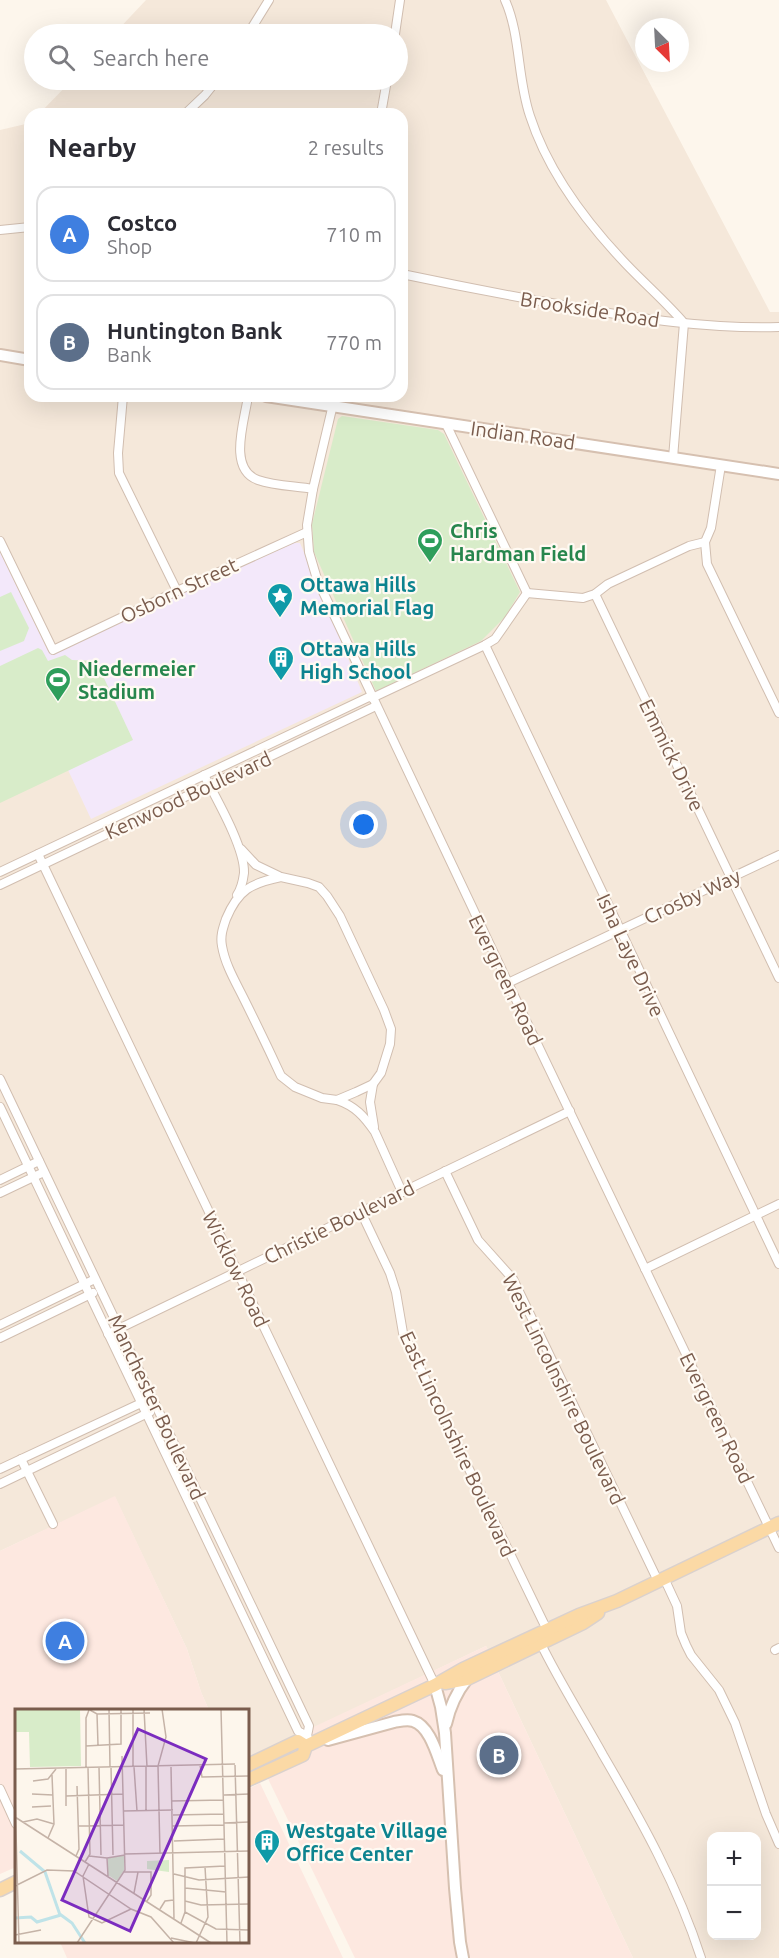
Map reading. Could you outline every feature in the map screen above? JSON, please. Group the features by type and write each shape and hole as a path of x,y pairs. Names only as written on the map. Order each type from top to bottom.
{"main road":[{"path":"249,1765 298,1741 308,1742 435,1685 463,1669 544,1636 583,1623 617,1600 774,1525"},
{"path":"435,1685 467,1678 544,1636"},
{"path":"249,1780 303,1755 308,1742"},
{"path":"0,1890 15,1882"}],"street":[{"path":"254,24 269,0"},
{"path":"396,24 400,0"},
{"path":"506,0 511,12 522,89 538,139 551,164 579,209 594,227 625,263 684,323 673,458"},
{"path":"191,108 209,90"},
{"path":"382,108 385,90"},
{"path":"0,230 24,228"},
{"name":"Brookside Road","path":"408,275 626,316 721,327 779,327"},
{"path":"0,355 24,359"},
{"path":"122,402 118,453 119,473 177,591"},
{"path":"248,402 239,454 246,473 259,480 313,489"},
{"name":"Evergreen Road","path":"334,402 313,489 307,532 309,552 317,579 645,1269 774,1525 779,1548"},
{"name":"Indian Road","path":"339,402 446,424 779,474"},
{"path":"446,424 527,593"},
{"path":"721,465 711,528 705,542 707,564 779,713"},
{"name":"Osborn Street","path":"0,541 53,651 307,532"},
{"path":"527,593 583,598 689,546 705,542"},
{"path":"373,700 495,639 527,593"},
{"name":"Emmick Drive","path":"595,594 779,978"},
{"name":"Isha Laye Drive","path":"485,645 779,1263"},
{"name":"Kenwood Boulevard","path":"0,872 204,775 373,700"},
{"name":"Kenwood Boulevard","path":"0,885 209,785 373,700"},
{"path":"204,775 243,861 242,883 221,936 229,967 281,1076 308,1094 349,1104 363,1115 375,1132 402,1192"},
{"path":"238,846 256,865 281,877 319,888 340,916 391,1029 390,1044 381,1073 373,1084 370,1102 375,1132"},
{"name":"Wicklow Road","path":"38,854 435,1685"},
{"name":"Crosby Way","path":"508,983 779,855"},
{"path":"236,899 244,890 281,877"},
{"name":"Manchester Boulevard","path":"0,1079 309,1726 308,1742"},
{"path":"337,1100 373,1084"},
{"name":"Manchester Boulevard","path":"0,1107 298,1731 308,1742"},
{"name":"Christie Boulevard","path":"108,1334 570,1111"},
{"path":"0,1180 39,1161"},
{"path":"0,1193 44,1172"},
{"name":"West Lincolnshire Boulevard","path":"446,1172 478,1240 513,1280 661,1579 677,1606 681,1633 691,1655 716,1685 735,1722 779,1845"},
{"path":"645,1269 779,1204"},
{"name":"East Lincolnshire Boulevard","path":"361,1212 390,1273 396,1292 403,1333 544,1636 556,1675 609,1764 666,1868 689,1922 701,1958"},
{"path":"0,1325 95,1279"},
{"path":"0,1338 100,1290"},
{"path":"0,1469 152,1398"},
{"path":"0,1484 157,1409"},
{"path":"21,1459 53,1524"},
{"path":"445,1733 448,1711 456,1693 467,1678"},
{"path":"435,1685 445,1733 463,1958"},
{"path":"308,1742 394,1722 413,1721 427,1733 447,1780"},
{"path":"0,1789 15,1822"}],"shaded area":[{"path":"146,0 606,0 635,55 635,72 644,72 770,312 779,312 779,1958 633,1958 486,1646 249,1759 249,1709 209,1709 187,1649 115,1497 0,1551 0,130 24,124 24,402 408,402 408,108 45,108 62,90 408,90 408,24 123,24"},
{"path":"294,543 300,543 362,692 91,819 68,770 0,801 0,552 48,651 53,651"},
{"path":"115,1496 187,1649 209,1709 15,1709 15,1867 0,1874 0,1551"},
{"path":"486,1646 633,1958 355,1958 256,1754"},
{"path":"260,1783 343,1958 67,1958 60,1943 249,1943 249,1788"}],"green space":[{"path":"342,416 438,430 444,434 520,592 505,617 481,641 376,691 314,552 312,524 338,419"},
{"path":"11,592 29,628 24,641 0,651 0,597"},
{"name":"Niedermeier Stadium","path":"38,648 42,650 48,661 65,655 72,660 96,661 133,740 0,803 0,666"}],"place":[{"name":"Chris Hardman Field","path":"430,564"},
{"name":"Ottawa Hills Memorial Flag","path":"280,619"},
{"name":"Ottawa Hills High School","path":"281,682"},
{"name":"Niedermeier Stadium","path":"58,703"},
{"name":"Costco","path":"65,1641"},
{"name":"Huntington Bank","path":"499,1755"},
{"name":"Westgate Village Office Center","path":"267,1865"}]}
